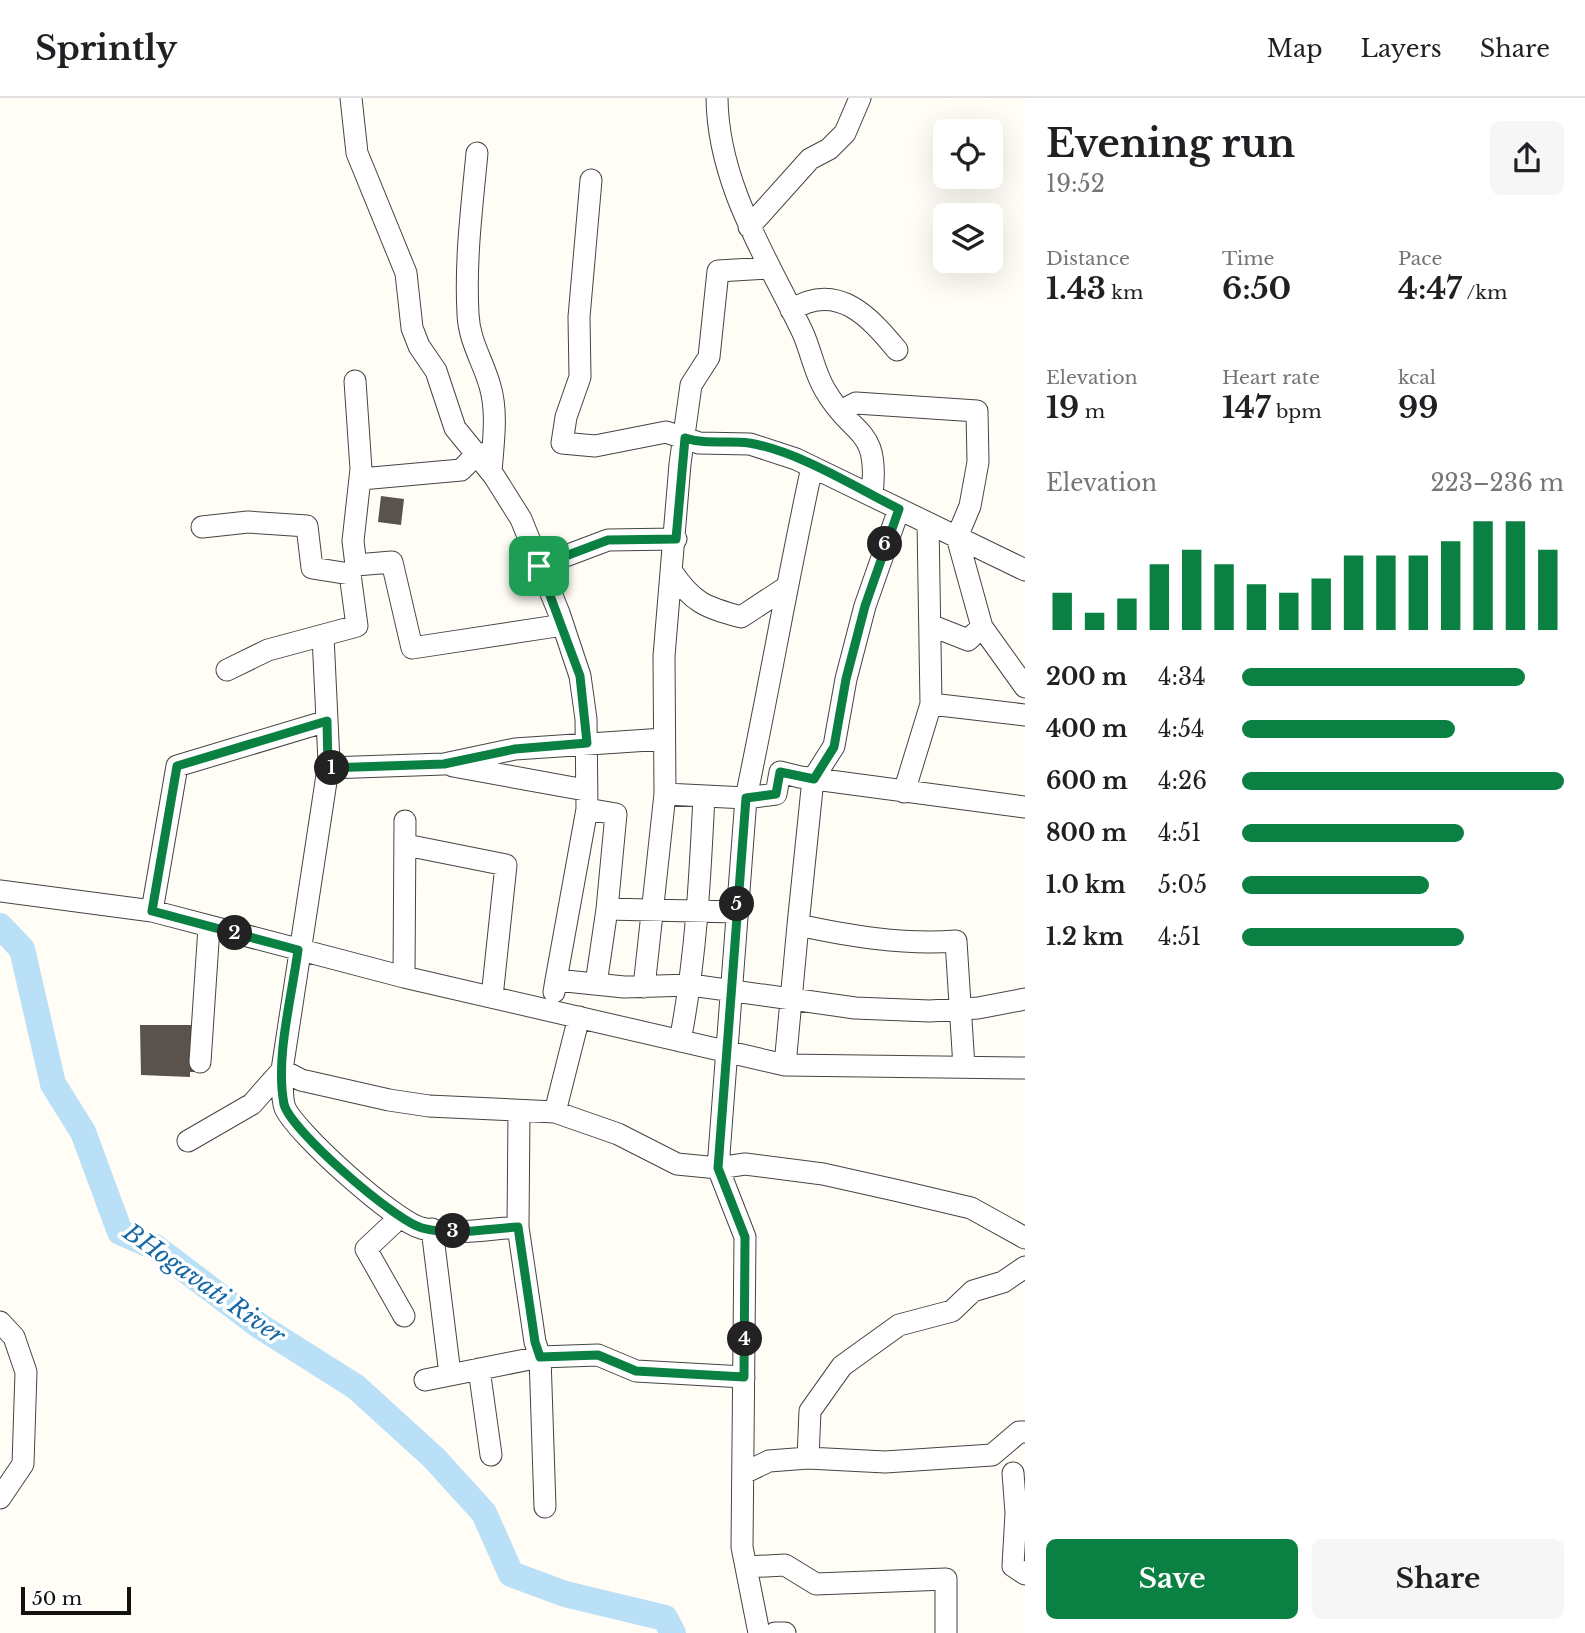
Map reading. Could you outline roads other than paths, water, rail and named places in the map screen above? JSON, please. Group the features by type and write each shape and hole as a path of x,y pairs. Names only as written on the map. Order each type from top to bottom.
{"street":[{"path":"351,98 357,153 406,273 412,328 419,346 436,371 455,428 478,453 520,519 563,625 580,676 587,743 586,800 551,1011"},
{"path":"717,98 728,171 749,227 791,310 825,390 866,437 876,464 872,495"},
{"path":"749,227 810,159 829,149 845,133 860,98"},
{"path":"477,153 469,237 468,315 471,341 490,387 494,424 491,472"},
{"path":"591,180 579,317 580,377 566,417 562,443 595,446 666,432 699,443 750,443 812,467 1025,570"},
{"path":"644,987 665,794 664,656 691,385 709,357 718,271 768,268"},
{"path":"791,310 804,302 838,301 870,317 897,350"},
{"path":"355,381 361,479 353,541 356,565 392,562 412,648 563,625"},
{"path":"841,411 856,403 977,411 978,462 970,506 957,537 982,627 1025,687"},
{"path":"361,479 461,470 478,453"},
{"path":"759,1633 742,1547 745,1237 718,1168 724,1051 746,798 772,675 785,588 812,467"},
{"path":"785,1065 814,779 834,747 846,679 865,606 899,509"},
{"path":"202,527 248,522 307,526 312,568 350,574 357,626 268,650 227,670"},
{"path":"904,792 930,704 928,523"},
{"path":"539,566 608,540 676,539"},
{"path":"673,572 688,595 713,609 741,617 785,588"},
{"path":"930,625 968,640 982,627"},
{"path":"323,636 328,768 315,868 298,950 282,1070 285,1107 319,1148 383,1207 419,1227 444,1232 518,1227"},
{"path":"930,704 1025,715"},
{"path":"152,911 177,766 327,721"},
{"path":"328,768 444,764 515,749 664,739"},
{"path":"444,764 586,800 616,814 607,909 596,984"},
{"path":"665,794 746,798 776,794 780,772 904,792 1025,807"},
{"path":"680,1041 691,985 704,796"},
{"path":"404,977 405,821"},
{"path":"406,845 506,865 492,997"},
{"path":"0,891 152,911 404,977 785,1065 1025,1068"},
{"path":"607,909 736,912"},
{"path":"798,925 871,939 927,943 956,941 964,1067"},
{"path":"200,1062 209,927"},
{"path":"556,980 644,987 691,985 730,993 855,1008 960,1009 1025,999"},
{"path":"555,1112 579,1017"},
{"path":"282,1070 301,1080 389,1100 555,1112 618,1133 677,1164 718,1168 745,1164 823,1174 971,1208 1025,1238"},
{"path":"188,1141 251,1104 282,1070"},
{"path":"519,1111 518,1227 535,1342 540,1357 545,1507"},
{"path":"400,1217 366,1249 404,1316"},
{"path":"432,1229 450,1374"},
{"path":"808,1458 810,1411 842,1366 900,1325 952,1311 974,1291 1003,1282 1025,1266"},
{"path":"0,1322 14,1337 26,1371 23,1464 0,1498"},
{"path":"425,1380 540,1357 598,1355 636,1371 744,1377"},
{"path":"480,1368 491,1455"},
{"path":"744,1473 769,1461 808,1458 885,1462 992,1455 1019,1432 1025,1432"},
{"path":"1013,1473 1016,1513 1013,1566 1025,1574"},
{"path":"746,1567 785,1564 816,1584 946,1579 946,1633"},
{"path":"777,1633 785,1633"}],"waterway":[{"name":"BHogavati River","path":"0,926 22,949 53,1084 83,1132 120,1232 155,1247 258,1325 356,1387 434,1458 484,1513 511,1574 565,1594 665,1618 673,1633"}]}
